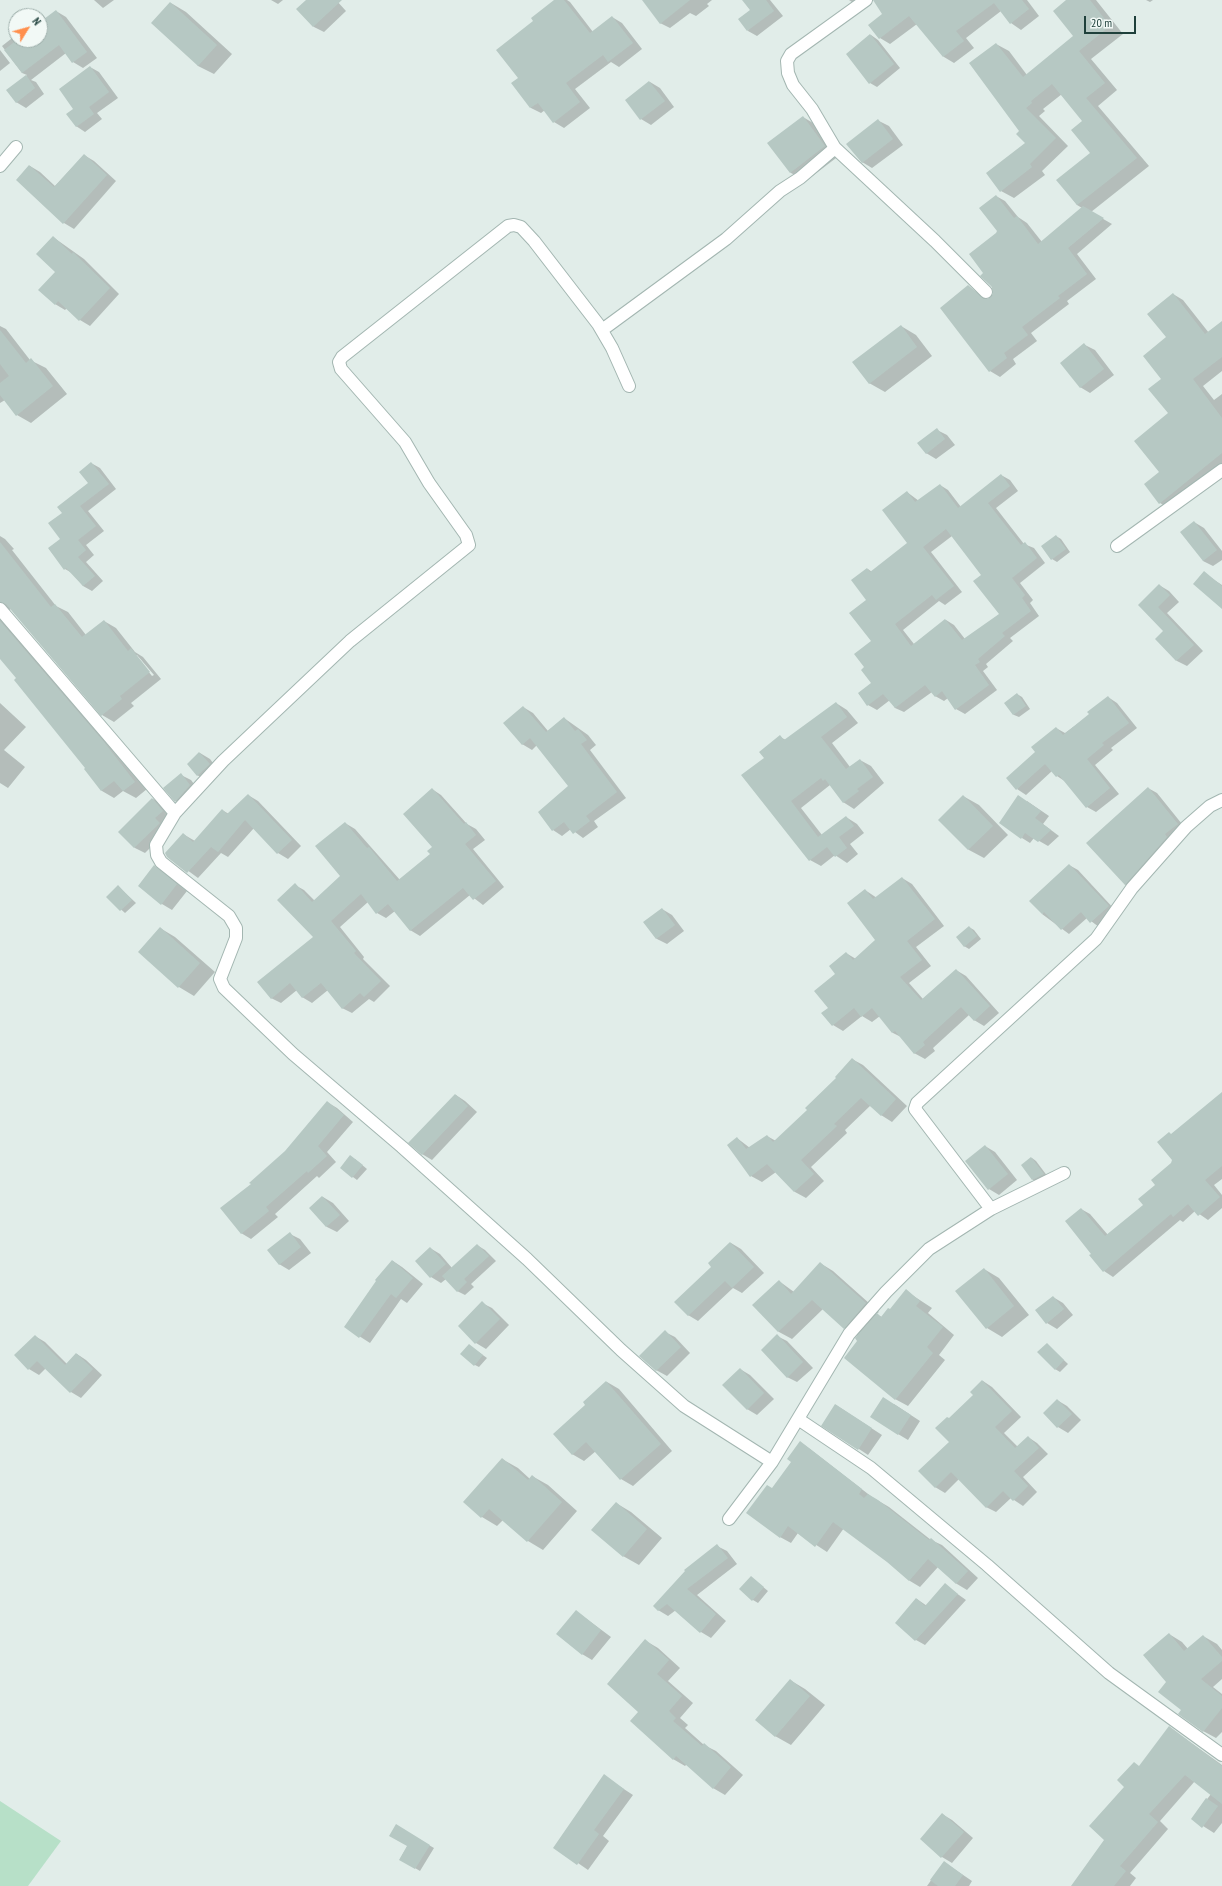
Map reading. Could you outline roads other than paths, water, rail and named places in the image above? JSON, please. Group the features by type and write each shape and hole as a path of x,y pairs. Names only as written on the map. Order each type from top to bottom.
{"street":[{"path":"866,0 791,54 787,61 788,73 793,86 812,108 835,148 935,241 986,292"},
{"path":"0,166 16,147"},
{"path":"602,330 726,239 780,191 800,178 835,148"},
{"path":"629,386 602,330 534,241 521,227 514,225 508,226 342,357 339,362 341,369 405,442 429,483 466,535 469,545 350,641 223,761 175,813 156,845 157,854 161,862 229,916 236,928 236,938 220,979 224,988 293,1054 402,1147 527,1259 621,1350 684,1406 772,1462"},
{"path":"1117,546 1222,470"},
{"path":"0,609 175,813"},
{"path":"991,1209 915,1109 917,1103 1096,939 1132,888 1186,827 1210,806 1222,800"},
{"path":"729,1519 772,1462 849,1334 886,1292 929,1249 991,1209 1064,1173"},
{"path":"798,1419 871,1468 987,1565 1109,1673 1222,1755"}]}
